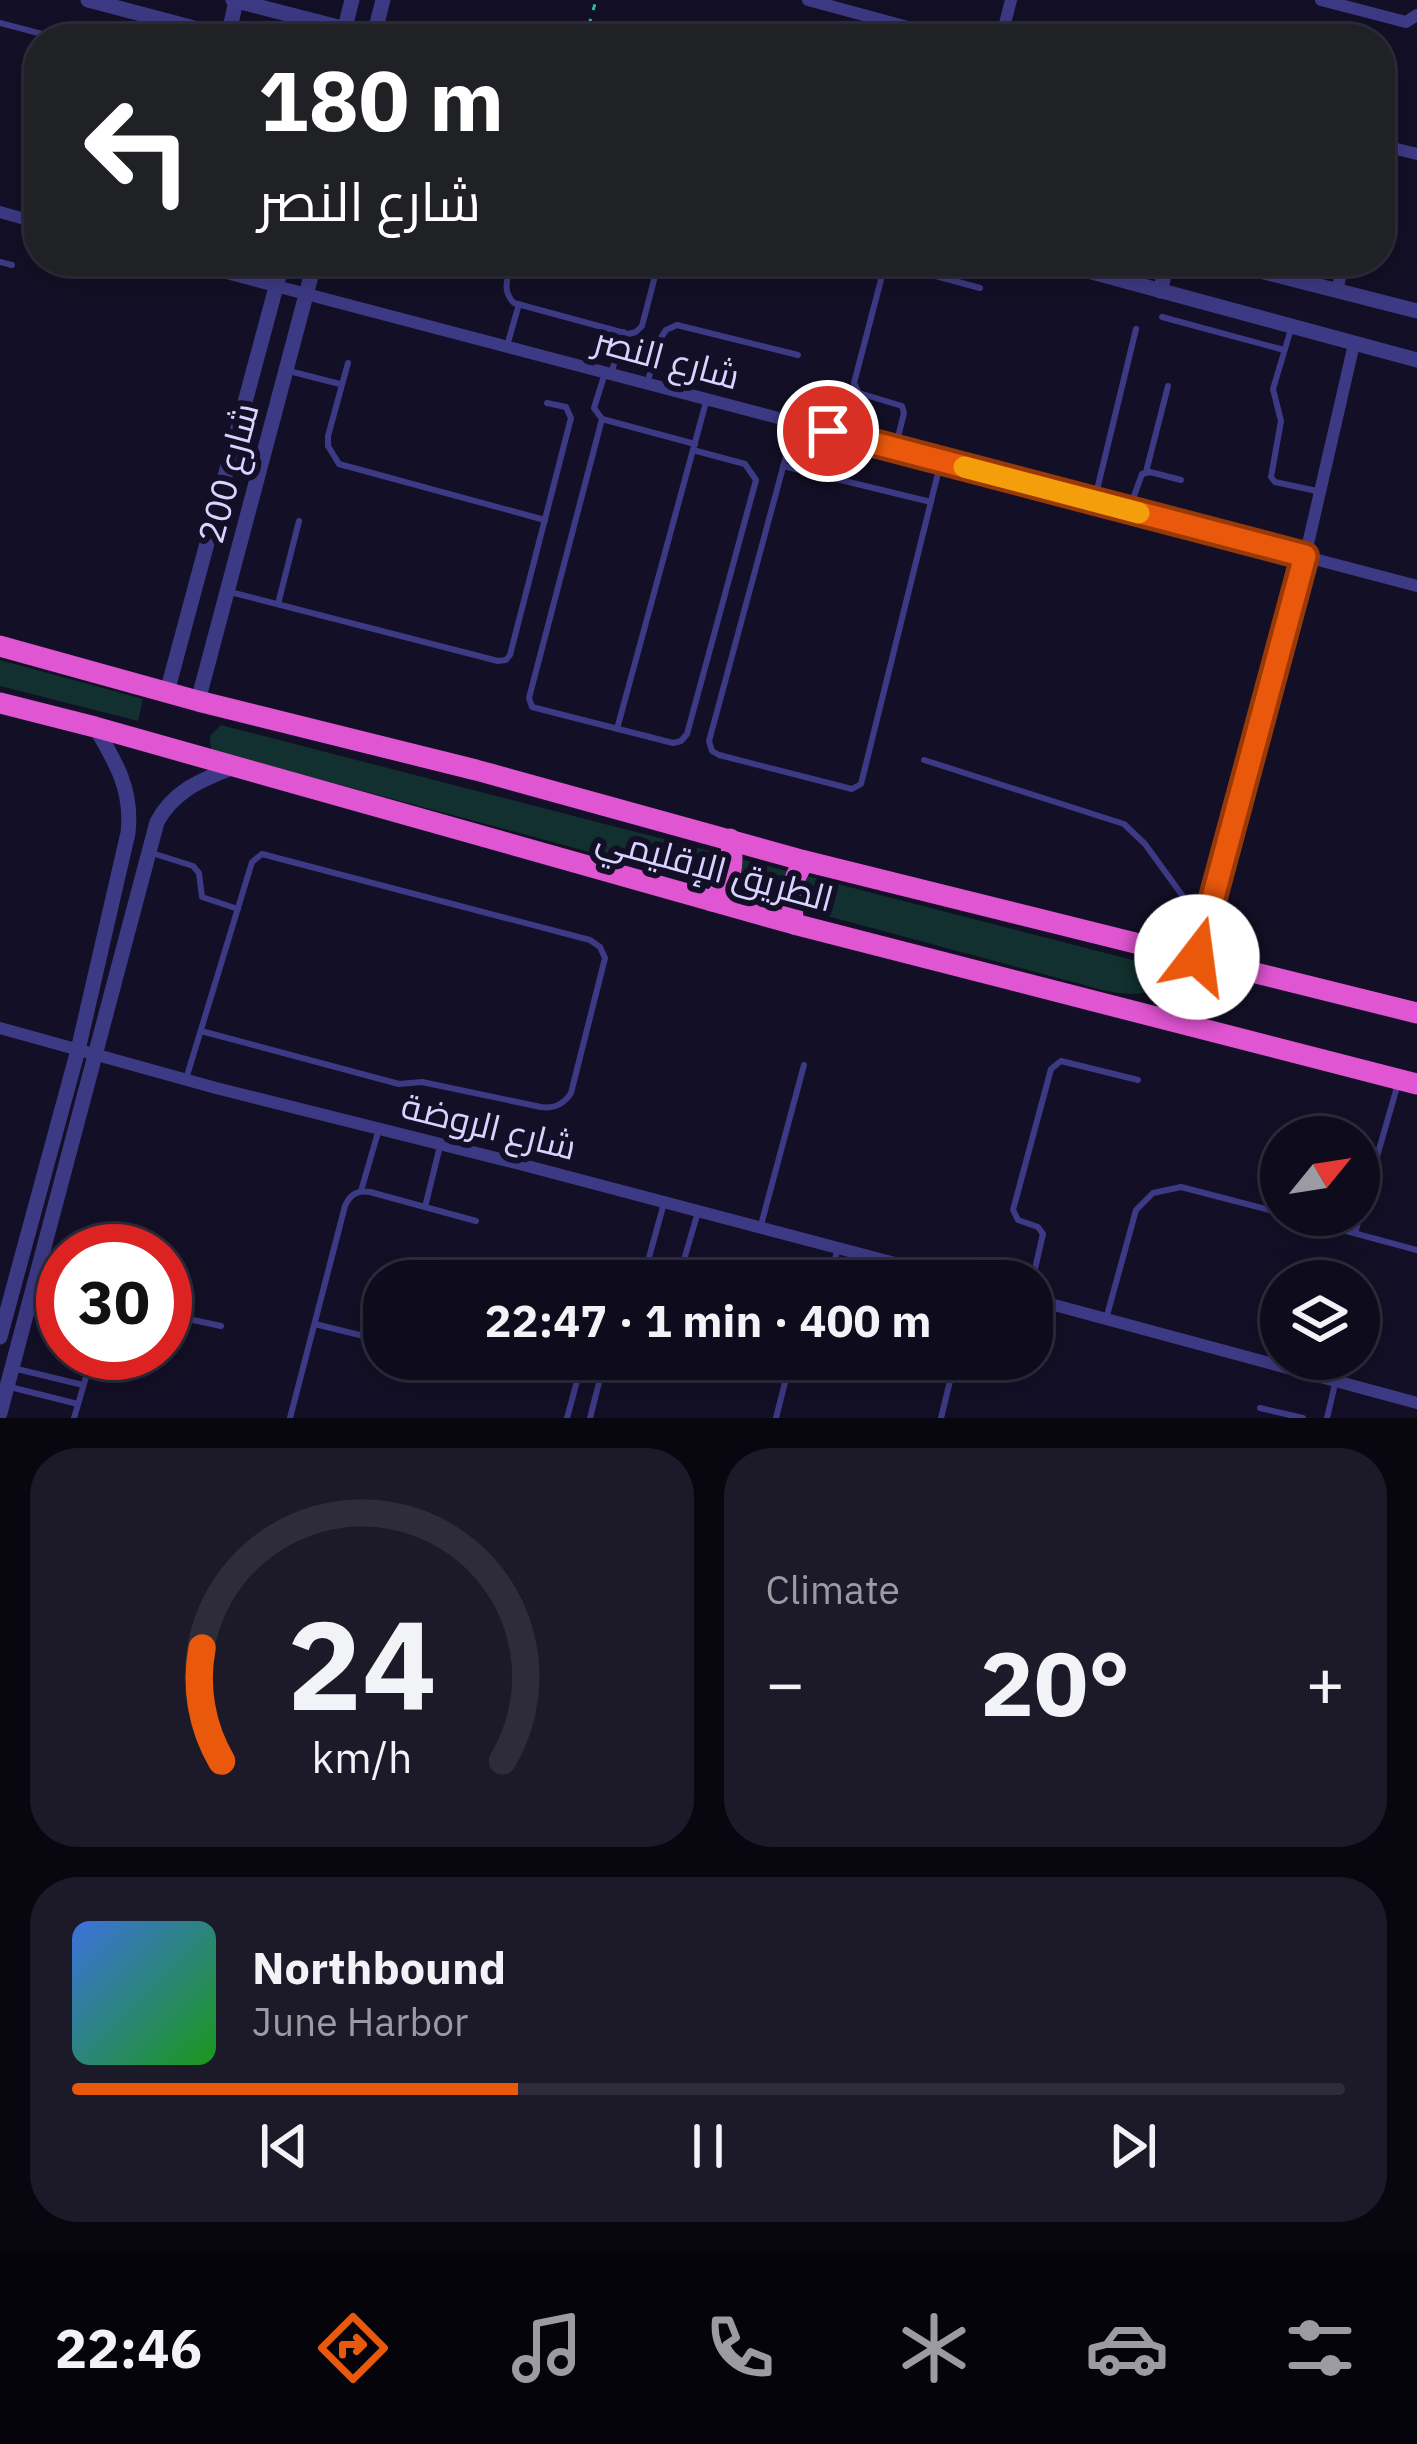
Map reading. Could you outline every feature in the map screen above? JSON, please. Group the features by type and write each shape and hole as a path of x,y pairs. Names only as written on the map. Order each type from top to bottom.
{"highway":[{"name":"الطريق الإقليمي","path":"0,646 805,861 1417,1013"},
{"name":"الطريق الإقليمي","path":"0,703 712,902 1408,1081"},
{"path":"712,902 733,872 730,839"},
{"path":"794,924 791,889 805,861"}],"street":[{"path":"88,0 164,24"},
{"path":"808,0 897,24"},
{"path":"1321,0 1406,22 1417,15"},
{"path":"234,1 310,24"},
{"name":"شارع النصر","path":"236,276 1417,586"},
{"name":"شارع 200","path":"166,692 279,276"},
{"name":"شارع 200","path":"198,701 311,276"},
{"path":"1106,276 1417,360"},
{"path":"1160,291 1164,276"},
{"path":"1281,276 1417,311"},
{"path":"1337,290 1340,276"},
{"path":"1193,956 1205,927 1305,556 1354,344"},
{"path":"0,1413 86,1052 130,812 118,766 95,727"},
{"path":"0,1336 157,822 185,788 234,766"},
{"name":"شارع الروضة","path":"0,1028 880,1260"},
{"path":"1053,1305 1417,1403"}],"lane":[{"path":"0,262 12,265"},
{"path":"508,276 505,286 519,304 632,334 641,326 655,276"},
{"path":"882,276 854,383 859,393 902,406 895,449"},
{"path":"936,276 980,288"},
{"path":"507,347 519,304"},
{"path":"1208,330 1215,306"},
{"path":"1162,316 1284,350"},
{"path":"647,384 662,336 677,325 797,355"},
{"path":"1292,325 1273,389 1281,421 1271,477 1275,482 1320,492"},
{"path":"1094,502 1136,329"},
{"path":"602,419 529,701 535,709 673,743 687,734 756,480 745,464 602,419 594,408 623,332"},
{"path":"348,363 328,436 328,446 339,464 544,520"},
{"path":"286,370 342,384"},
{"path":"1130,511 1139,477 1146,472 1168,386"},
{"path":"617,729 706,400"},
{"path":"228,591 506,660 571,418 566,407 548,403"},
{"path":"795,423 709,746 718,755 859,787 941,461"},
{"path":"783,466 931,502"},
{"path":"1146,472 1180,480"},
{"path":"278,604 299,521"},
{"path":"924,760 1124,824 1145,844 1205,927"},
{"path":"148,852 193,866 199,873 202,897 238,909"},
{"path":"186,1079 200,1031 252,862 258,856 267,854 596,943 604,952 605,964 571,1093 564,1102 547,1108 422,1082 400,1084 200,1031"},
{"path":"1037,1260 1043,1234 1038,1227 1018,1220 1013,1207 1053,1065 1061,1061 1138,1081"},
{"path":"760,1228 804,1065"},
{"path":"1380,1161 1408,1081"},
{"path":"361,1191 379,1129"},
{"path":"425,1207 441,1144"},
{"path":"1106,1319 1136,1210 1153,1192 1181,1186 1260,1207"},
{"path":"290,1418 345,1206 352,1196 361,1191 476,1221"},
{"path":"648,1260 664,1203"},
{"path":"685,1260 698,1212"},
{"path":"1366,1236 1417,1250"},
{"path":"835,1260 838,1248"},
{"path":"192,1319 221,1325"},
{"path":"315,1324 363,1336"},
{"path":"12,1367 83,1384"},
{"path":"74,1418 84,1380"},
{"path":"567,1418 577,1380"},
{"path":"590,1418 600,1380"},
{"path":"776,1418 786,1380"},
{"path":"941,1418 950,1380"},
{"path":"1328,1418 1336,1381"},
{"path":"7,1387 78,1404"},
{"path":"1260,1408 1303,1418"}],"path":[{"path":"1160,1017 1193,956"},
{"path":"1191,1024 1193,956"}],"green space":[{"path":"0,660 143,699 138,721 0,686"},
{"path":"221,725 1156,966 1160,985 1139,994 1101,989 211,750 210,736"}],"slow traffic":[{"path":"964,467 1139,513"}],"route":[{"path":"828,431 1305,556 1197,957"}]}
